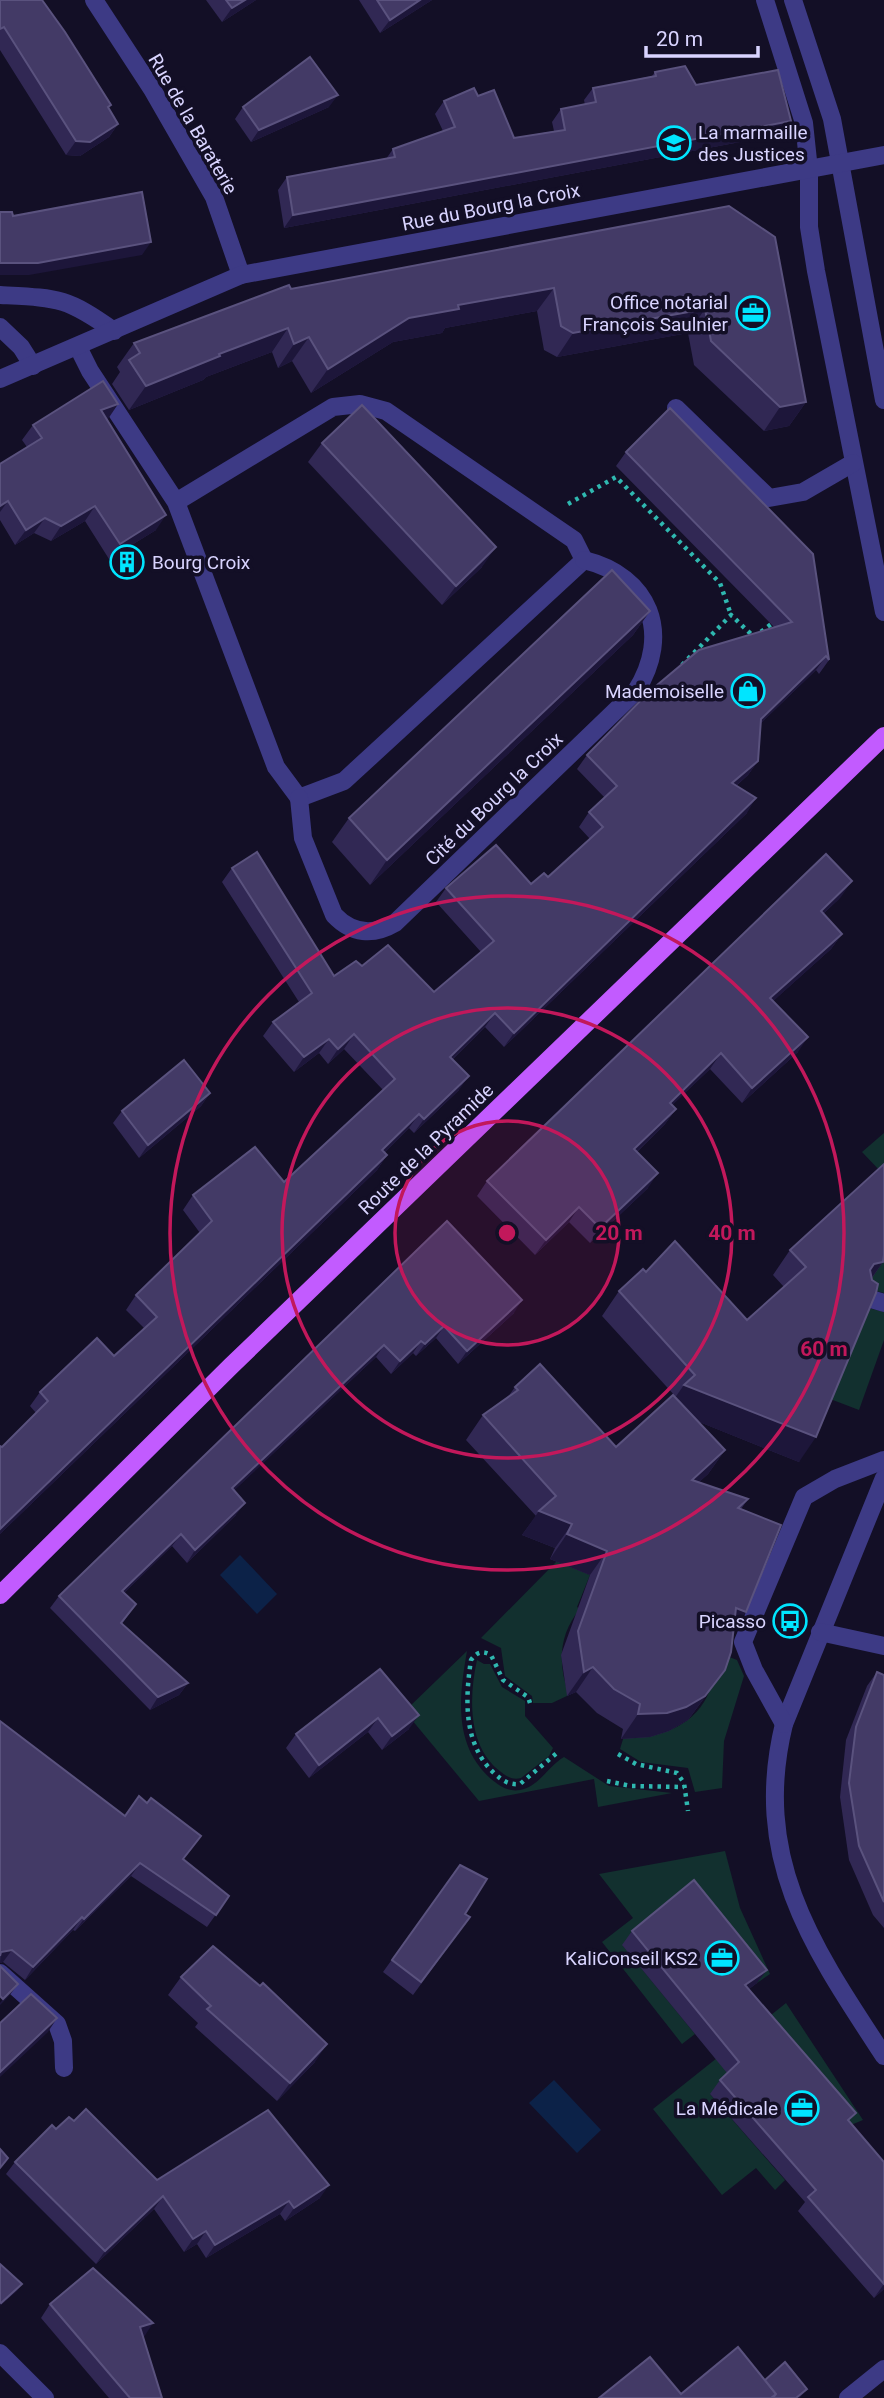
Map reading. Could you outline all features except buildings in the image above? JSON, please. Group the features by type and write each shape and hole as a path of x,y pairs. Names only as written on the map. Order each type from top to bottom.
{"main road":[{"name":"Route de la Pyramide","path":"0,1595 251,1347 884,736"}],"street":[{"name":"Rue de la Baraterie","path":"94,0 152,89 214,197 242,275"},
{"path":"765,0 804,123 809,170 809,227 884,612"},
{"path":"793,0 832,119 884,400"},
{"name":"Rue du Bourg la Croix","path":"0,379 242,275 839,166 884,155"},
{"path":"0,295 55,298 87,312 114,331"},
{"path":"0,327 21,347 33,366"},
{"path":"78,347 90,371 176,502 275,767 299,798 344,781 584,560 574,540 386,411 360,404 333,407 176,502"},
{"path":"677,408 769,498 803,492 853,463"},
{"name":"Cité du Bourg la Croix","path":"299,798 303,838 334,915 342,924 365,932 376,932 395,923 636,691 645,677 654,644 648,609 640,594 623,576 605,565 584,560"},
{"path":"864,1297 884,1303"},
{"path":"784,1724 754,1670 743,1642 804,1497 835,1479 884,1460"},
{"path":"884,1478 784,1724 777,1761 775,1801 785,1874 813,1941 884,2056"},
{"path":"820,1632 884,1646"},
{"path":"0,1973 57,2024 63,2041 64,2068"},
{"path":"0,2353 46,2398"},
{"path":"848,2398 884,2369"}],"path":[{"path":"561,509 616,477 720,583 731,615 754,637 783,615"},
{"path":"674,673 731,615"},
{"path":"530,1703 528,1697 503,1680 491,1655 481,1652 475,1654 471,1660 467,1704 475,1746 485,1765 501,1779 520,1784 558,1752"},
{"path":"618,1754 636,1763 677,1773 684,1787 688,1811"},
{"path":"607,1781 631,1786 684,1787"}],"green space":[{"path":"884,1133 884,1173 883,1174 862,1152"},
{"path":"884,1179 884,1293 865,1288"},
{"path":"861,1306 884,1312 884,1340 859,1410 825,1397"},
{"path":"557,1561 590,1575 577,1607 580,1609 567,1629 562,1651 563,1673 569,1695 552,1703 533,1703 532,1696 505,1676 501,1648 481,1638"},
{"path":"467,1651 461,1703 465,1736 479,1766 498,1784 512,1790 527,1788 564,1757 609,1786 672,1793 598,1807 594,1779 479,1801 407,1714 407,1709"},
{"path":"716,1652 737,1660 744,1676 724,1741 722,1788 695,1792 688,1768 641,1762 620,1749 624,1736 637,1737 665,1732 677,1727 699,1710 711,1685"},
{"path":"477,1660 490,1664 502,1687 525,1701 525,1716 553,1748 549,1756 521,1778 508,1777 501,1772 490,1761 476,1735 472,1705"},
{"path":"725,1851 740,1908 770,1974 757,1983 685,1895 623,1946 695,2034 682,2044 602,1942 633,1918 599,1874"},
{"path":"786,2003 863,2120 846,2127 710,2094 785,2180 775,2190 756,2168 722,2195 653,2109"}],"water":[{"path":"240,1555 277,1594 257,1614 220,1575"},
{"path":"554,2080 601,2130 577,2153 529,2103"}],"place":[{"name":"La marmaille des Justices","path":"674,143"},
{"name":"Office notarial François Saulnier","path":"753,313"},
{"name":"Bourg Croix","path":"127,562"},
{"name":"Mademoiselle","path":"748,691"},
{"name":"Picasso","path":"790,1621"},
{"name":"KaliConseil KS2","path":"722,1958"},
{"name":"La Médicale","path":"802,2108"}]}
